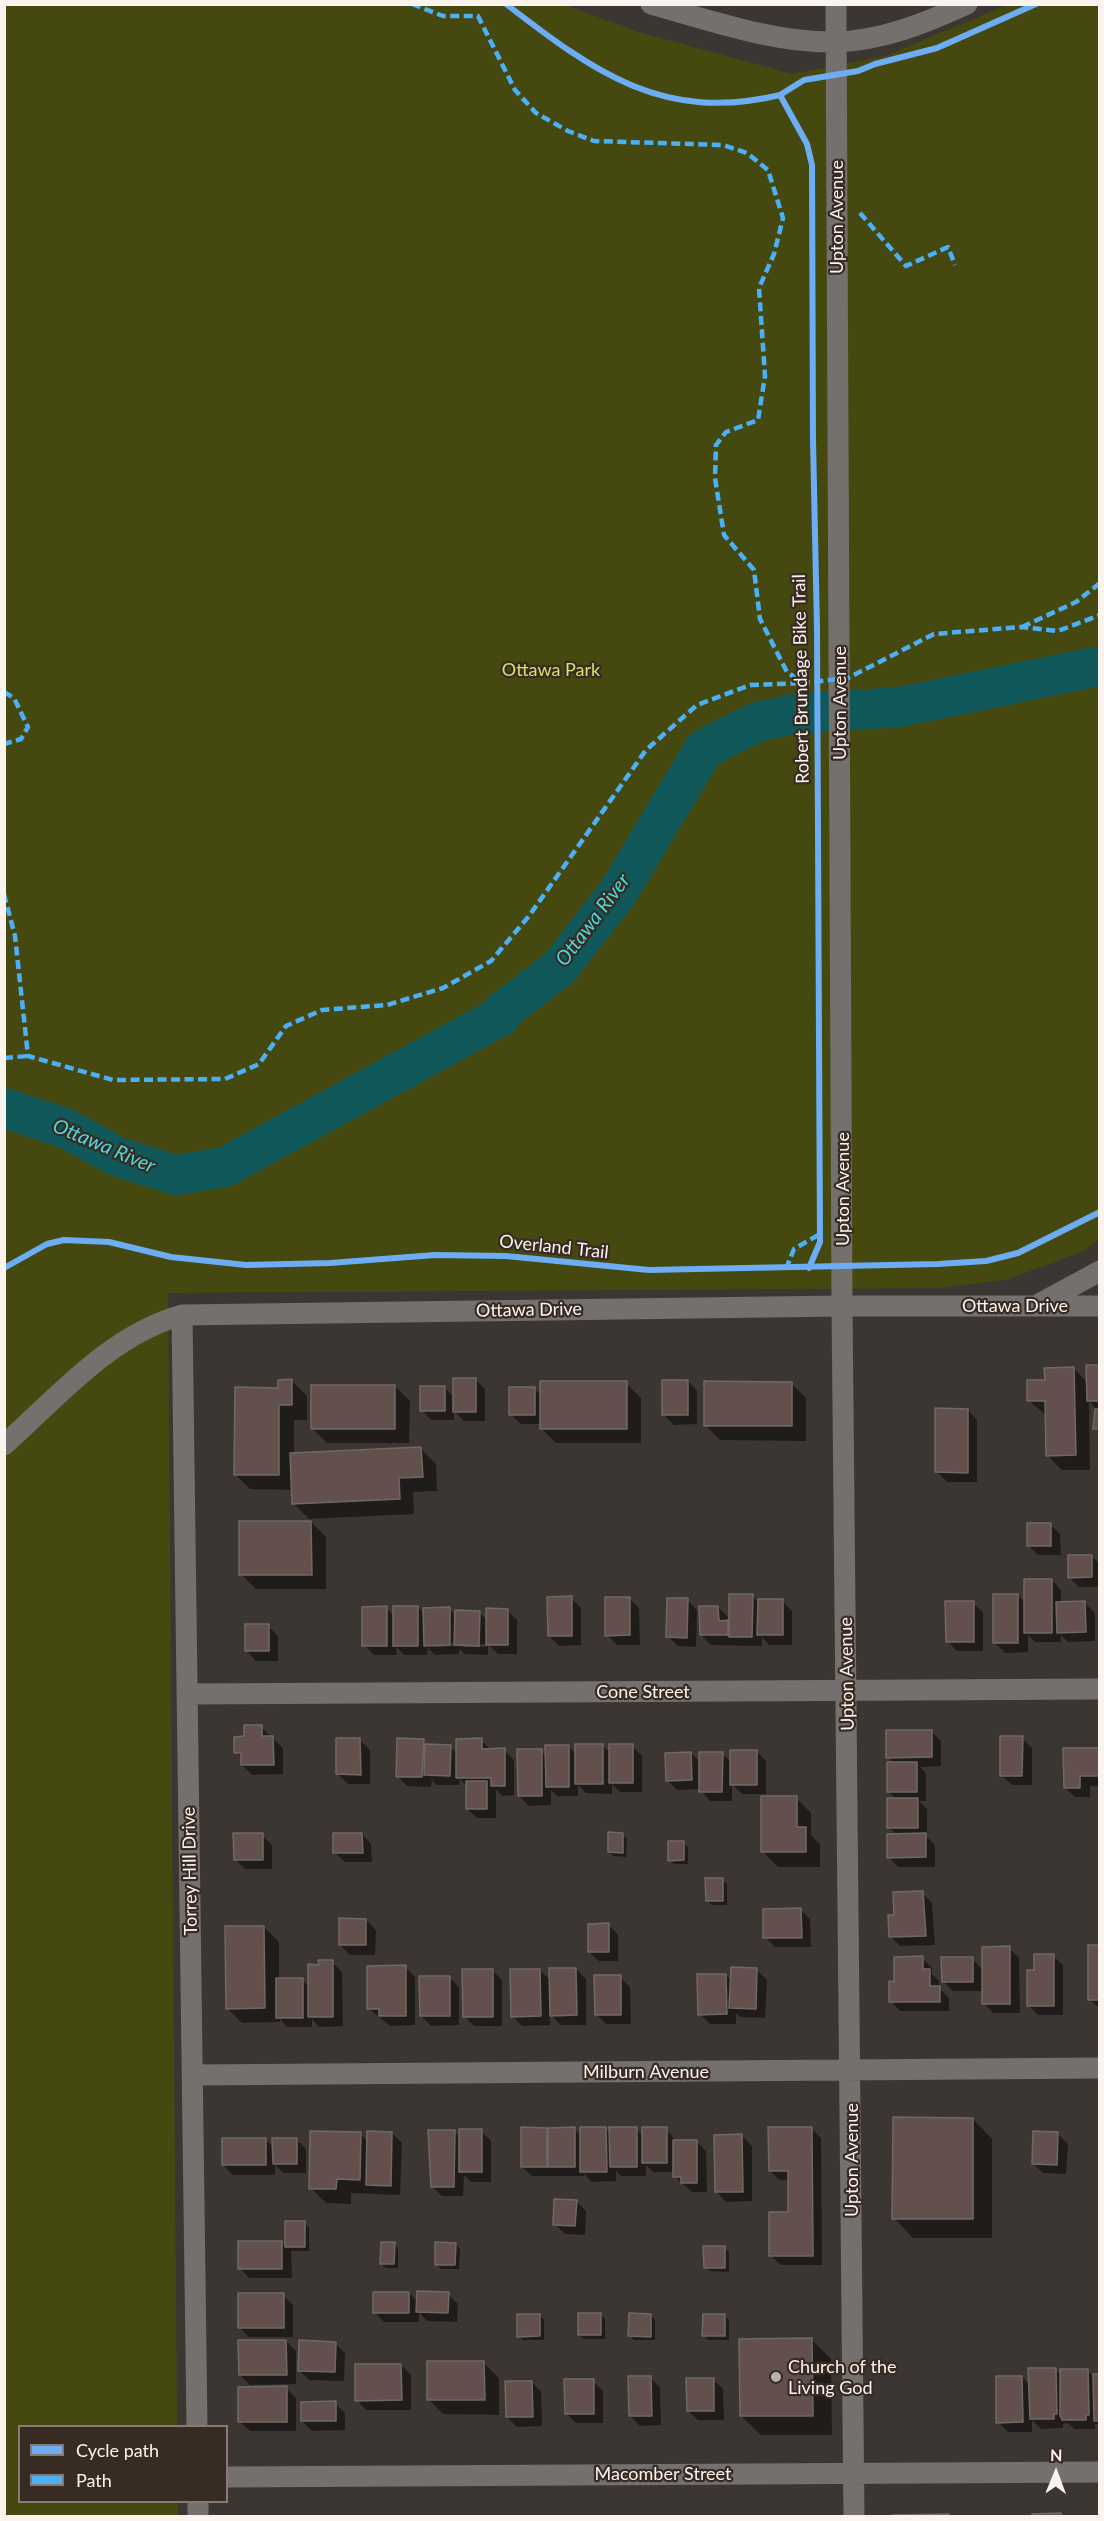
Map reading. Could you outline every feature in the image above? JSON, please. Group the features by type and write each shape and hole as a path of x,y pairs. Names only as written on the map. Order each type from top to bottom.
{"street":[{"path":"651,4 792,39 836,42 876,36 928,22 967,4"},
{"name":"Upton Avenue","path":"836,4 842,1306 848,1690 854,2517"},
{"path":"1036,1306 1100,1271"},
{"name":"Ottawa Drive","path":"4,1445 127,1338 154,1323 182,1315 842,1306 1100,1306"},
{"name":"Torrey Hill Drive","path":"182,1315 197,2425"},
{"name":"Cone Street","path":"187,1694 1100,1689"},
{"name":"Milburn Avenue","path":"193,2075 1100,2068"},
{"name":"Macomber Street","path":"228,2476 1100,2472"}],"green space":[{"name":"Ottawa Park","path":"5,5 566,5 635,31 792,74 885,56 1007,5 1099,5 1099,1240 1083,1251 1006,1280 937,1288 168,1293 177,2425 18,2425 18,2503 178,2503 178,2516 5,2516"}],"building":[{"path":"1086,1365 1100,1365 1100,1401 1087,1401"},
{"path":"1074,1367 1076,1455 1046,1456 1045,1401 1027,1401 1027,1380 1045,1380 1044,1368"},
{"path":"453,1378 476,1378 476,1412 453,1412"},
{"path":"292,1379 292,1405 279,1405 279,1475 234,1475 235,1387 278,1388 278,1380"},
{"path":"662,1380 688,1380 688,1415 662,1415"},
{"path":"540,1381 627,1381 627,1429 540,1429"},
{"path":"704,1381 792,1382 792,1426 704,1426"},
{"path":"311,1385 395,1385 395,1429 311,1429"},
{"path":"420,1386 445,1386 445,1411 420,1411"},
{"path":"509,1387 535,1387 535,1415 509,1415"},
{"path":"935,1408 968,1409 968,1473 935,1472"},
{"path":"1095,1409 1100,1409 1100,1429 1093,1429"},
{"path":"421,1447 423,1477 399,1478 400,1499 292,1504 290,1453"},
{"path":"239,1521 311,1521 312,1575 239,1575"},
{"path":"1027,1523 1051,1523 1051,1546 1027,1546"},
{"path":"1068,1555 1092,1555 1092,1577 1068,1578"},
{"path":"1024,1579 1052,1579 1052,1633 1024,1633"},
{"path":"729,1594 753,1594 752,1637 729,1637"},
{"path":"993,1594 1018,1594 1018,1643 993,1643"},
{"path":"572,1596 572,1636 548,1636 547,1597"},
{"path":"605,1597 630,1597 630,1635 605,1636"},
{"path":"667,1598 688,1598 687,1638 666,1637"},
{"path":"758,1599 783,1599 783,1635 757,1635"},
{"path":"945,1601 974,1601 974,1642 946,1642"},
{"path":"1085,1601 1086,1632 1057,1633 1056,1602"},
{"path":"387,1606 387,1646 362,1646 362,1607"},
{"path":"393,1606 418,1606 418,1646 393,1646"},
{"path":"699,1606 718,1606 719,1621 728,1620 728,1635 700,1635"},
{"path":"450,1607 450,1645 424,1646 423,1608"},
{"path":"486,1608 508,1609 508,1645 486,1645"},
{"path":"455,1610 480,1611 479,1646 454,1645"},
{"path":"245,1624 269,1624 269,1651 245,1651"},
{"path":"244,1725 262,1725 262,1736 273,1736 274,1765 241,1765 241,1753 234,1753 234,1737 244,1736"},
{"path":"886,1730 932,1730 932,1757 886,1758"},
{"path":"1000,1736 1023,1736 1022,1776 1000,1776"},
{"path":"336,1738 360,1738 361,1775 336,1774"},
{"path":"397,1738 424,1739 422,1777 396,1777"},
{"path":"482,1738 482,1749 505,1748 505,1786 491,1786 491,1778 456,1778 456,1739"},
{"path":"425,1744 451,1745 450,1776 424,1775"},
{"path":"575,1744 603,1744 603,1784 575,1784"},
{"path":"609,1744 633,1744 633,1783 609,1783"},
{"path":"545,1745 569,1745 569,1787 546,1787"},
{"path":"1063,1748 1100,1748 1100,1776 1080,1776 1080,1788 1064,1788"},
{"path":"517,1749 542,1749 542,1796 518,1796"},
{"path":"730,1750 757,1750 757,1785 730,1785"},
{"path":"691,1752 692,1780 666,1781 665,1753"},
{"path":"699,1752 723,1752 722,1792 699,1792"},
{"path":"887,1762 917,1762 917,1792 887,1792"},
{"path":"466,1781 487,1781 487,1809 466,1809"},
{"path":"761,1796 797,1796 797,1827 806,1827 806,1852 761,1852"},
{"path":"887,1798 918,1798 918,1828 887,1828"},
{"path":"608,1832 623,1833 623,1853 608,1852"},
{"path":"233,1833 263,1833 263,1860 234,1860"},
{"path":"333,1833 362,1833 363,1853 333,1853"},
{"path":"926,1833 926,1857 887,1858 887,1834"},
{"path":"668,1841 684,1841 684,1860 668,1861"},
{"path":"705,1878 723,1878 723,1901 706,1901"},
{"path":"923,1891 926,1936 889,1937 888,1915 894,1915 893,1892"},
{"path":"801,1908 802,1938 763,1938 763,1909"},
{"path":"339,1918 366,1919 366,1945 339,1945"},
{"path":"609,1923 609,1952 588,1952 588,1924"},
{"path":"225,1926 264,1926 265,2008 226,2009"},
{"path":"1088,1945 1100,1945 1100,2000 1088,2000"},
{"path":"1010,1946 1010,2004 982,2004 982,1947"},
{"path":"1034,1954 1054,1954 1054,2006 1027,2006 1027,1970 1034,1970"},
{"path":"923,1956 923,1969 930,1969 930,1986 940,1986 940,2002 889,2002 889,1981 894,1982 894,1957"},
{"path":"941,1957 973,1957 973,1982 942,1982"},
{"path":"318,1960 333,1960 333,2017 308,2017 308,1964 319,1965"},
{"path":"406,1965 406,2016 379,2016 379,2009 367,2009 367,1966"},
{"path":"731,1967 757,1968 756,2009 729,2008"},
{"path":"549,1968 576,1968 577,2015 550,2016"},
{"path":"462,1969 493,1969 493,2017 463,2017"},
{"path":"510,1969 540,1969 541,2016 511,2017"},
{"path":"697,1974 726,1974 727,2014 698,2015"},
{"path":"594,1975 621,1975 621,2015 595,2015"},
{"path":"419,1976 450,1976 450,2016 420,2016"},
{"path":"276,1978 303,1978 303,2018 276,2018"},
{"path":"893,2117 973,2118 973,2219 892,2219"},
{"path":"521,2127 547,2128 547,2167 521,2167"},
{"path":"575,2127 575,2167 548,2167 548,2128"},
{"path":"580,2127 606,2127 607,2172 580,2172"},
{"path":"609,2127 637,2127 637,2167 610,2167"},
{"path":"642,2127 667,2127 667,2163 642,2163"},
{"path":"768,2127 812,2127 813,2256 769,2256 769,2212 788,2212 788,2171 769,2171"},
{"path":"459,2129 482,2129 482,2172 459,2172"},
{"path":"428,2130 455,2130 454,2187 431,2187"},
{"path":"310,2131 361,2132 360,2180 337,2179 336,2189 309,2189"},
{"path":"367,2131 392,2132 391,2186 366,2185"},
{"path":"1033,2131 1058,2132 1057,2165 1032,2164"},
{"path":"742,2134 743,2192 715,2192 714,2135"},
{"path":"222,2138 266,2138 266,2165 222,2165"},
{"path":"272,2138 297,2138 297,2164 273,2164"},
{"path":"673,2140 697,2140 697,2183 681,2183 681,2177 673,2177"},
{"path":"554,2199 577,2200 575,2226 553,2225"},
{"path":"285,2221 305,2221 305,2247 285,2247"},
{"path":"238,2241 282,2241 282,2269 238,2269"},
{"path":"381,2242 395,2242 394,2264 380,2264"},
{"path":"435,2242 456,2243 455,2265 435,2265"},
{"path":"703,2246 725,2246 725,2268 704,2268"},
{"path":"417,2291 449,2292 448,2313 416,2312"},
{"path":"373,2292 409,2292 409,2313 373,2313"},
{"path":"238,2293 284,2293 284,2328 238,2328"},
{"path":"578,2313 601,2313 601,2335 578,2335"},
{"path":"629,2313 651,2314 651,2337 628,2336"},
{"path":"517,2314 540,2314 540,2336 517,2337"},
{"path":"703,2314 725,2314 725,2336 702,2336"},
{"name":"Church of the Living God","path":"812,2338 813,2416 740,2416 739,2339"},
{"path":"238,2340 286,2340 287,2375 239,2375"},
{"path":"299,2340 336,2342 335,2372 298,2371"},
{"path":"427,2361 484,2361 485,2400 427,2400"},
{"path":"355,2364 401,2364 402,2400 355,2401"},
{"path":"1028,2368 1056,2368 1057,2414 1054,2414 1054,2419 1030,2419"},
{"path":"1060,2369 1088,2369 1089,2415 1086,2415 1086,2420 1062,2420 1060,2415"},
{"path":"1093,2374 1100,2374 1100,2421 1094,2421"},
{"path":"628,2376 651,2376 652,2416 629,2416"},
{"path":"996,2376 1022,2376 1023,2422 996,2423"},
{"path":"686,2378 714,2378 714,2411 687,2411"},
{"path":"564,2379 594,2379 594,2414 565,2414"},
{"path":"505,2381 532,2381 533,2417 506,2417"},
{"path":"287,2386 287,2422 238,2422 238,2387"},
{"path":"336,2401 336,2421 301,2421 301,2402"},
{"path":"1061,2513 1061,2516 1032,2516 1032,2514"},
{"path":"949,2514 949,2516 892,2516 892,2515"}],"waterway":[{"name":"Ottawa River","path":"4,1108 65,1128 118,1157 176,1175 225,1167 501,1016 503,1011 560,967 617,894 704,749 757,722 794,714 899,707 1100,666"}],"marked path":[{"path":"412,4 443,16 478,16 515,90 536,113 568,131 594,141 723,145 747,153 768,170 783,218 774,254 759,288 765,376 758,420 726,432 716,445 715,478 724,535 754,570 760,619 787,672 803,683 848,678 934,634 1021,627 1058,631 1100,615"},
{"path":"860,213 906,266 948,247 955,265"},
{"path":"1022,627 1076,602 1100,583"},
{"path":"4,894 15,936 28,1056 113,1080 225,1079 259,1064 286,1026 322,1010 387,1005 443,988 491,961 529,916 646,750 697,705 750,685 803,683"},
{"path":"4,692 14,698 28,727 21,739 4,744"},
{"path":"4,1058 28,1056"},
{"path":"786,1269 794,1249 820,1234"}],"cycle path":[{"path":"506,4 569,51 601,70 632,85 665,96 700,102 738,102 780,95"},
{"name":"Robert Brundage Bike Trail","path":"809,1268 820,1242 812,165 807,144 780,95 804,80 858,71 875,64 937,48 1036,4"},
{"name":"Overland Trail","path":"4,1268 47,1244 64,1240 109,1242 171,1257 246,1265 330,1263 435,1255 506,1256 649,1270 938,1264 986,1261 1018,1253 1100,1212"}],"place":[{"name":"Church of the Living God","path":"776,2377"}]}
